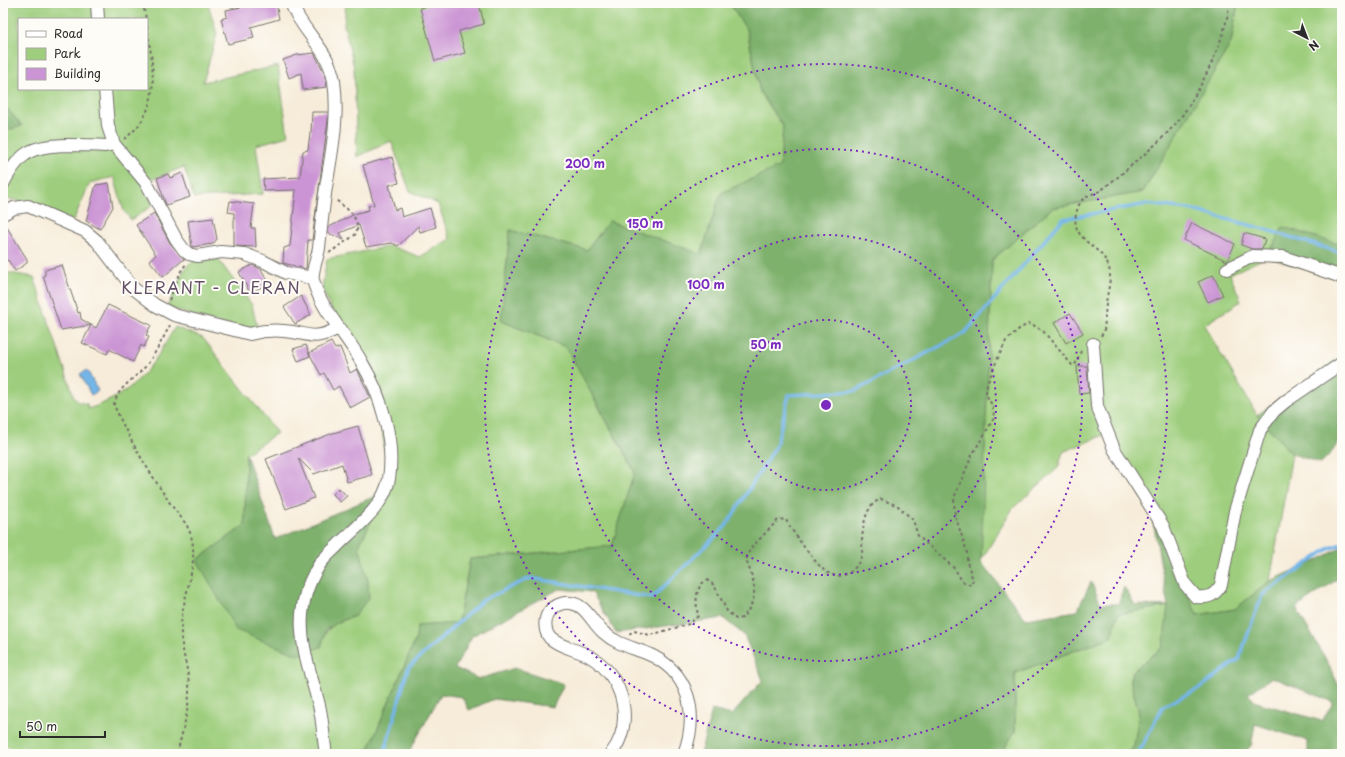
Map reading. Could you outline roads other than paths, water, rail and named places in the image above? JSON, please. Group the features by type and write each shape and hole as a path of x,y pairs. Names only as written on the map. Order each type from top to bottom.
{"street":[{"path":"96,3 98,18"},
{"path":"291,3 296,16 325,53 331,67 334,82 337,120 318,253 312,278 322,300 361,360 376,389 387,430 390,456 389,478 385,492 374,509 318,566 305,592 300,624 310,676 320,707 326,754"},
{"path":"104,90 108,126 114,144 147,184 176,239 184,250 193,256 221,252 244,254 263,261 286,273 312,278"},
{"path":"3,184 17,162 35,148 47,146 105,146 114,144"},
{"path":"3,214 14,208 28,206 86,231 97,241 134,288 163,310 174,315 250,334 262,331 286,331 311,337 324,336 339,328"},
{"path":"1227,269 1253,256 1283,257 1342,277"},
{"path":"1094,344 1097,406 1114,449 1163,526 1185,584 1196,597 1202,598 1207,598 1214,595 1221,585 1235,511 1260,430 1274,411 1286,401 1342,364"},
{"path":"611,754 623,730 625,713 622,696 616,682 604,667 591,657 574,648 559,644 550,638 546,630 548,614 553,608 561,604 570,603 579,605 602,632 621,645 647,654 663,663 676,674 685,687 690,702 692,723 684,754"}],"water":[{"path":"87,370 98,391 91,395 80,374"}],"waterway":[{"path":"384,754 408,668 483,600 530,578 652,598 726,526 776,446 789,395 855,391 965,333 1063,219 1147,204 1189,209 1264,229 1342,253"},
{"path":"1138,754 1163,706 1200,688 1239,659 1262,595 1328,549 1342,544"}],"district":[{"name":"KLERANT - CLERAN","path":"211,287"}]}
